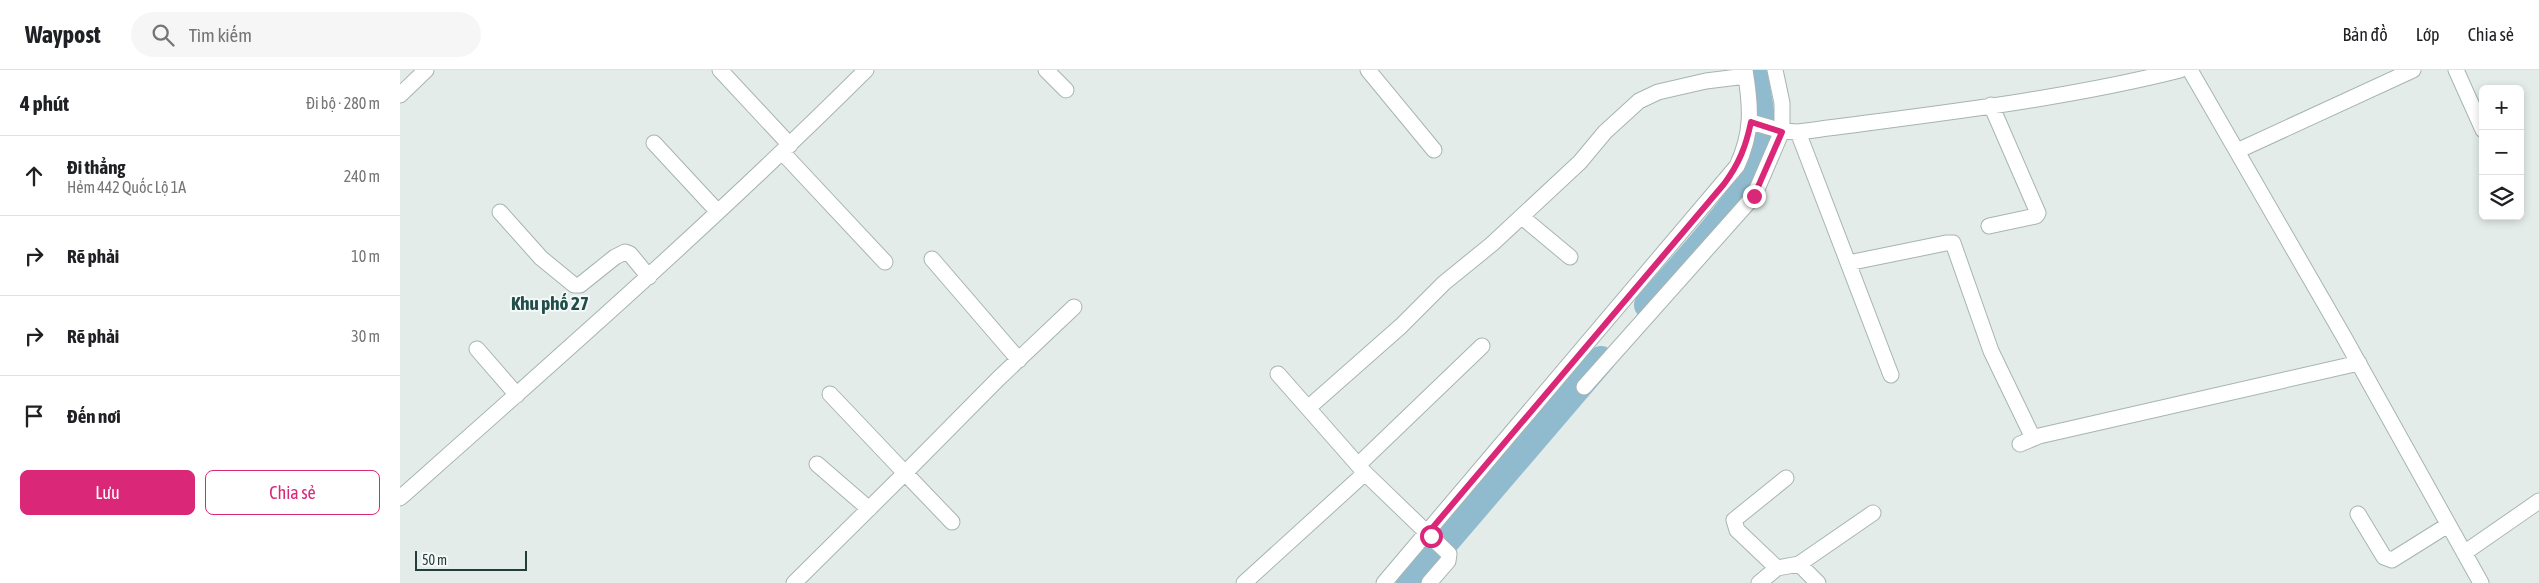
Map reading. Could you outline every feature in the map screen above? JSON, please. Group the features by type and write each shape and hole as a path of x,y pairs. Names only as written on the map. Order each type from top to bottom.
{"street":[{"path":"400,95 426,70"},
{"path":"720,70 884,262"},
{"path":"400,498 649,277 786,149 866,70"},
{"path":"1046,70 1066,90"},
{"path":"1368,70 1434,150"},
{"path":"1584,387 1748,204 1761,182 1782,132 1782,103 1775,70"},
{"path":"1758,124 1782,132 1798,132 1991,105 2141,80 2180,70"},
{"path":"2190,70 2359,363 2481,583"},
{"path":"2237,151 2413,70"},
{"path":"2456,70 2479,121"},
{"path":"1308,408 1401,326 1444,283 1522,217 1580,162 1605,132 1639,100 1658,92 1745,73 1758,124 1737,166 1724,184 1430,534 1384,583"},
{"path":"1989,226 2036,216 2038,213 1991,105"},
{"path":"1798,132 1891,375"},
{"path":"654,143 718,212"},
{"path":"500,212 540,258 574,285 580,285 615,257 625,252 630,254 649,277"},
{"path":"1522,217 1570,257"},
{"path":"1848,263 1953,243 1991,351 2026,441 2359,363"},
{"path":"932,259 1019,360"},
{"path":"794,583 998,379 1074,307"},
{"path":"1244,583 1361,469 1482,346"},
{"path":"477,349 517,395"},
{"path":"1278,374 1361,469 1449,554 1448,561 1429,583"},
{"path":"830,394 952,522"},
{"path":"817,464 869,509"},
{"path":"1777,568 1738,530 1734,520 1786,478"},
{"path":"2464,553 2539,502"},
{"path":"1758,583 1777,568 1799,564 1873,514"},
{"path":"2358,514 2384,557 2392,560 2448,525"},
{"path":"1799,564 1818,583"}],"waterway":[{"path":"1648,305 1732,207 1758,167 1763,153 1763,132 1753,70"},
{"path":"1410,583 1601,360"}],"district":[{"name":"Khu phố 27","path":"550,303"}],"route":[{"path":"1431,536 1428,533 1724,184 1737,166 1746,147 1751,122 1782,132 1754,196"}]}
